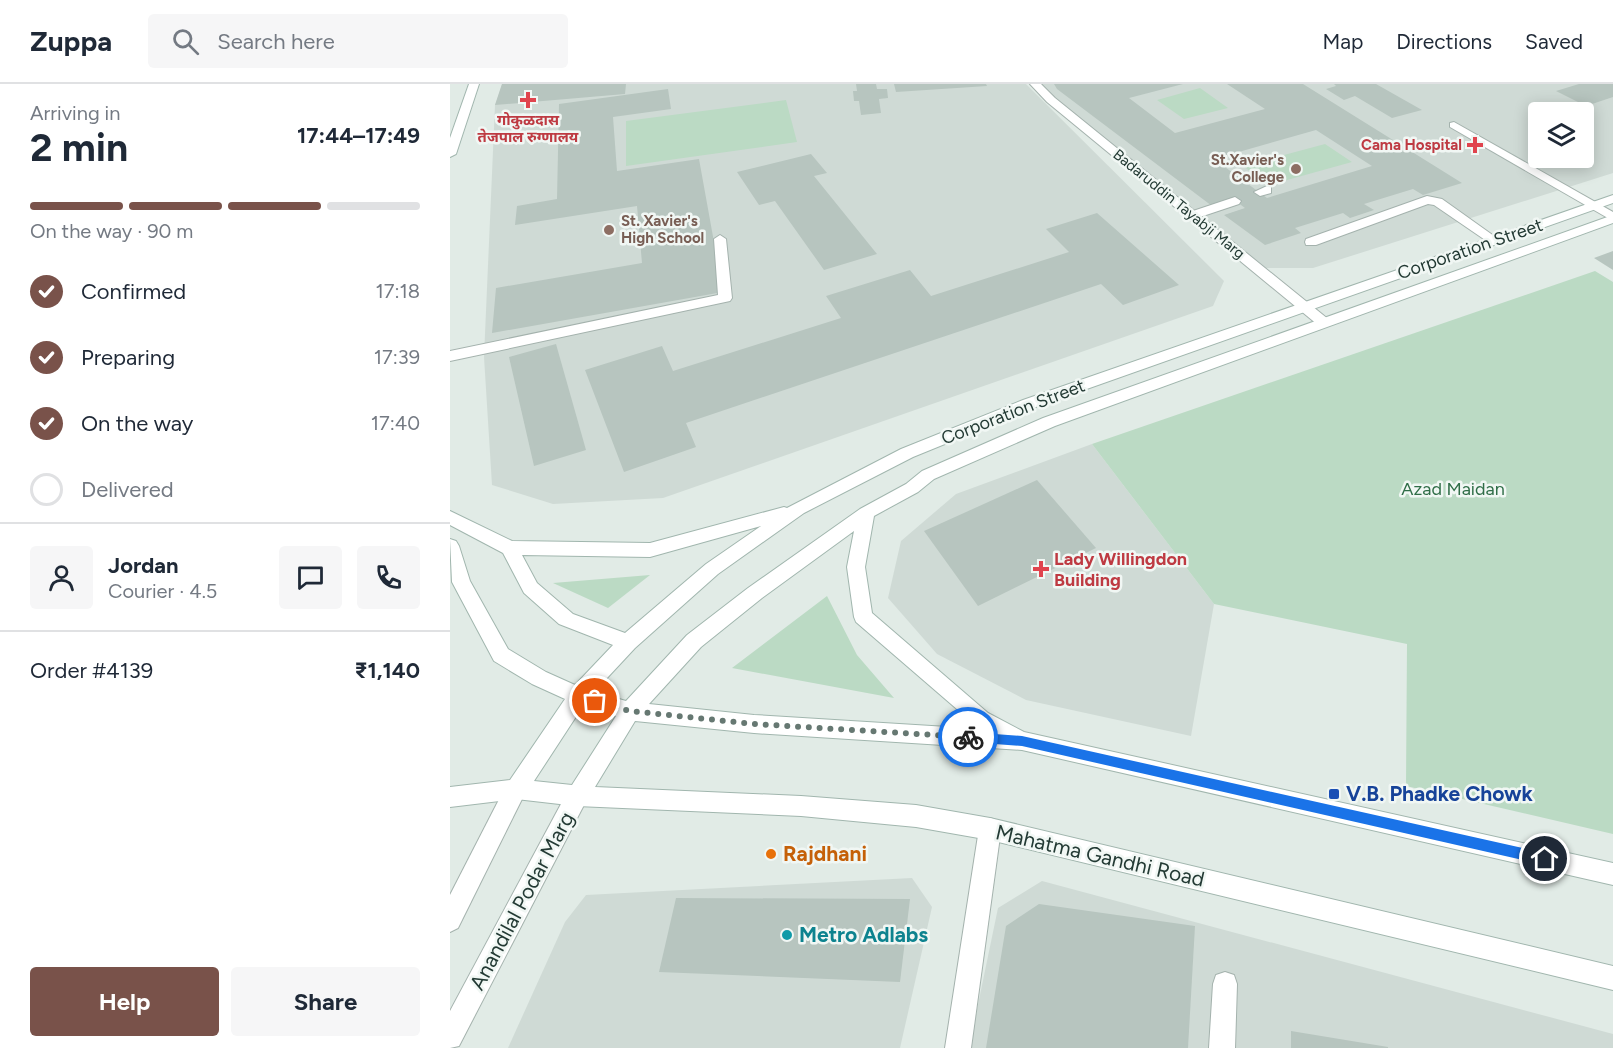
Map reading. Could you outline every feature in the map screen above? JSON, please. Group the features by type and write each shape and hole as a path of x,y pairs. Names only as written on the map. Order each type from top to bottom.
{"main road":[{"path":"450,154 474,84"},
{"name":"Badaruddin Tayabji Marg","path":"1035,84 1045,95 1323,322"},
{"path":"1454,125 1613,218"},
{"name":"Corporation Street","path":"516,789 578,696 628,642 712,569 798,509 907,453 1028,404 1613,199"},
{"path":"1311,242 1427,200 1438,202 1495,241"},
{"path":"1194,215 1235,201"},
{"name":"Corporation Street","path":"577,796 630,711 694,641 755,593 866,513 912,488 928,475 1049,422 1613,218"},
{"path":"450,356 725,298 720,239"},
{"path":"450,517 510,548 650,550 798,509"},
{"path":"866,513 856,567 863,617 981,719 1022,741"},
{"path":"450,546 461,582 501,655 539,678 578,696 630,711 754,724 1022,741 1613,874"},
{"path":"510,548 530,588 566,619 628,642"},
{"path":"450,920 516,789"},
{"name":"Mahatma Gandhi Road","path":"450,796 516,789 577,796 813,807 916,816 990,829 1613,978"},
{"name":"Anandilal Podar Marg","path":"450,1037 577,796"},
{"path":"958,1048 990,829"},
{"path":"1222,1048 1225,984"}],"shaded area":[{"path":"502,84 1026,84 1224,281 1213,306 663,498 553,504 492,485 484,357 495,105"},
{"name":"St.Xavier's College","path":"1037,84 1613,84 1613,173 1313,268 1266,268"},
{"name":"Lady Willingdon Building","path":"1092,444 1214,604 1191,736 1026,700 937,654 888,598 901,541 956,494"},
{"path":"912,878 932,907 900,1048 508,1048 565,922 586,895"},
{"path":"1042,881 1613,1034 1613,1048 969,1048 998,908"}],"green space":[{"path":"1200,88 1228,108 1184,119 1157,100"},
{"path":"786,100 797,142 626,166 626,121"},
{"path":"1325,144 1352,162 1269,185 1243,166"},
{"name":"Azad Maidan","path":"1595,271 1613,282 1613,834 1406,786 1407,644 1214,604 1092,444"},
{"path":"650,575 608,608 553,583"},
{"path":"827,596 857,655 894,698 732,668"}],"building":[{"name":"गोकुळदास तेजपाल रुग्णालय","path":"502,84 626,84 625,94 495,105"},
{"path":"856,84 876,84 877,89 887,89 888,98 879,99 881,113 861,115 859,101 854,101 853,91 857,91"},
{"path":"894,84 986,84 987,86 896,92"},
{"name":"St.Xavier's College","path":"1054,84 1183,84 1129,98 1175,133 1265,109 1227,84 1303,84 1462,183 1423,195 1413,189 1364,204 1374,210 1350,218 1343,213 1295,228 1301,233 1265,245 1224,215 1245,208 1233,199 1212,206 1057,89","holes":["1316,130 1372,166 1267,198 1214,159"]},
{"path":"1334,84 1376,84 1422,110 1392,118 1355,96 1344,100 1326,89 1336,86"},
{"path":"1579,84 1613,84 1613,97 1594,103 1578,102 1556,91"},
{"path":"668,89 671,109 613,117 617,171 699,159 723,292 492,333 496,288 642,263 637,206 515,225 517,206 557,199 559,104"},
{"path":"811,154 827,173 814,176 877,254 824,270 775,201 759,205 737,172"},
{"path":"1097,213 1179,285 1123,305 1101,284 686,423 696,447 624,472 585,370 662,346 673,371 841,318 826,296 910,270 931,296 1069,252 1046,229"},
{"path":"1613,251 1613,270 1594,258"},
{"path":"556,344 586,450 534,466 509,357"},
{"path":"1037,480 1096,548 978,606 924,531"},
{"name":"Metro Adlabs","path":"676,898 910,899 900,982 659,972"},
{"path":"1039,904 1195,926 1188,1048 986,1048 1006,926"},
{"path":"1291,1031 1388,1047 1388,1048 1291,1048"}],"way so far":[{"path":"595,701 630,711 754,724 968,737"}],"place":[{"name":"गोकुळदास तेजपाल रुग्णालय","path":"528,100"},
{"name":"Cama Hospital","path":"1475,145"},
{"name":"St.Xavier's College","path":"1296,169"},
{"name":"St. Xavier's High School","path":"609,230"},
{"name":"Lady Willingdon Building","path":"1041,569"},
{"name":"V.B. Phadke Chowk","path":"1334,794"},
{"name":"Rajdhani","path":"771,854"},
{"name":"Metro Adlabs","path":"787,935"}],"route":[{"path":"968,737 1022,741 1545,859"}]}
